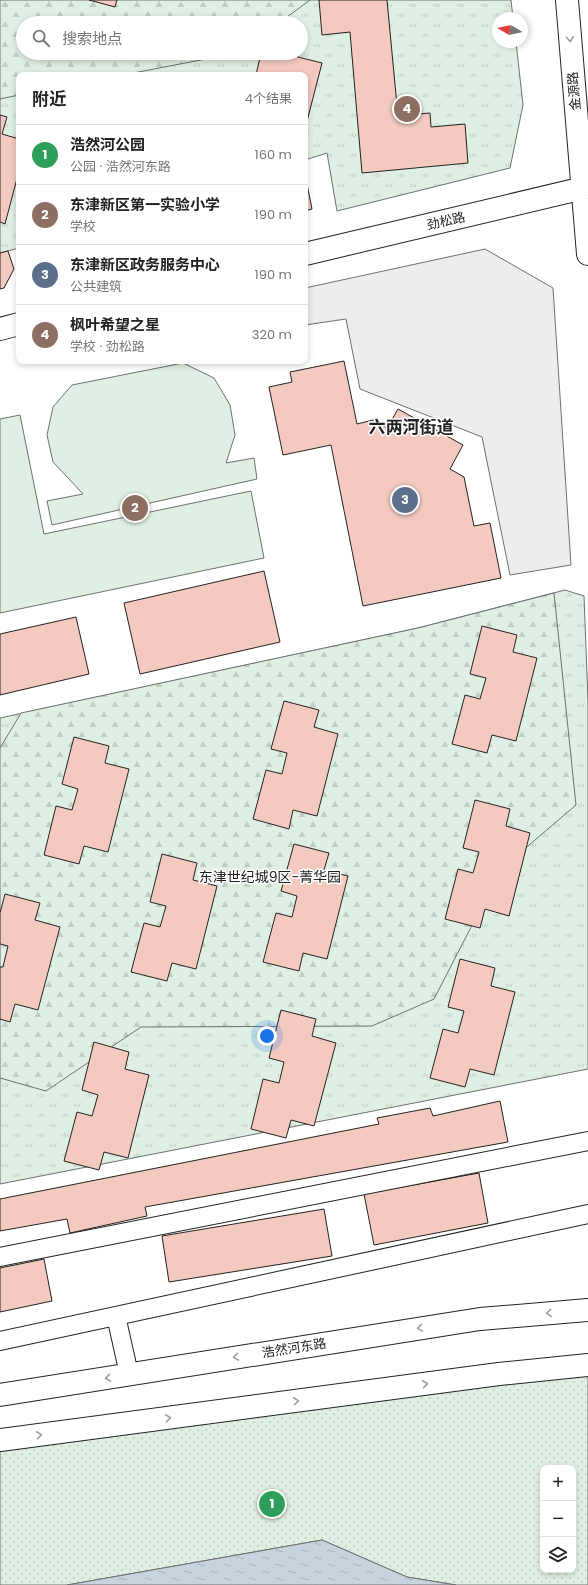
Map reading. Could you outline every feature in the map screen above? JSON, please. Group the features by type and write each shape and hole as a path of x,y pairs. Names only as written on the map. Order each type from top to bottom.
{"main road":[{"name":"金源路","path":"566,0 585,188 588,254"},
{"name":"劲松路","path":"308,253 585,188"},
{"path":"0,329 16,325"},
{"name":"浩然河东路","path":"0,1395 480,1319 588,1310"},
{"path":"0,1440 499,1374 588,1365"}],"street":[{"path":"0,1257 588,1141"},
{"path":"0,1341 588,1214"},
{"path":"116,1316 129,1374"}],"green space":[{"path":"0,0 511,0 512,12 492,12 492,48 517,48 523,105 510,168 337,211 327,153 308,159 308,72 16,72 16,249 0,253"},
{"path":"0,0 310,0 288,16 16,16 16,60 201,60 139,72 16,72 16,96 0,99"},
{"path":"178,364 185,364 214,378 230,405 235,435 226,463 254,458 257,479 52,525 47,501 83,494 53,462 47,435 53,407 72,385"},
{"path":"20,415 44,534 251,491 264,558 0,613 0,419"},
{"path":"565,590 584,596 588,701 588,1069 0,1184 0,718 418,628"},
{"path":"554,593 576,805 501,869 434,999 372,1026 141,1027 46,1091 0,1078 0,748 21,713 418,628"},
{"path":"588,1365 588,1585 456,1585 407,1577 322,1540 67,1585 0,1585 0,1440"}],"shaded area":[{"path":"485,249 553,288 571,565 510,575 482,437 360,389 346,319 308,325 308,287"}],"water":[{"path":"322,1540 407,1577 456,1585 67,1585"}],"building":[{"path":"89,0 117,0 115,7"},
{"path":"319,0 387,0 398,116 430,113 431,127 465,124 468,163 362,173 350,32 322,35"},
{"path":"259,60 308,60 322,63 308,117 308,72 257,72"},
{"path":"0,115 7,117 2,134 16,138 16,182 5,224 0,222"},
{"path":"308,189 312,209 308,210"},
{"path":"8,251 14,269 4,288 0,289 0,253"},
{"path":"344,361 357,424 373,420 387,428 398,409 463,445 450,469 464,477 474,526 490,523 501,578 363,606 331,445 283,455 269,387 292,382 290,372"},
{"path":"264,571 280,642 140,674 124,603"},
{"path":"76,617 89,674 0,695 0,634"},
{"path":"482,626 517,635 513,652 537,658 516,741 492,735 487,753 452,744 465,695 480,699 486,678 470,674"},
{"path":"284,701 319,710 314,727 338,734 317,816 293,810 289,829 253,819 266,770 282,774 287,753 271,749"},
{"path":"74,737 109,746 105,763 129,769 108,852 84,846 79,864 44,855 56,806 72,810 78,789 62,784"},
{"path":"475,800 510,809 506,826 530,833 509,916 485,909 480,928 445,919 458,869 473,873 479,852 463,848"},
{"path":"294,844 329,853 324,870 348,876 327,959 303,953 299,971 263,962 276,913 292,917 297,896 281,891"},
{"path":"162,854 197,863 193,880 217,886 196,969 172,963 167,981 131,972 144,923 160,927 166,906 150,902"},
{"path":"5,894 40,903 35,920 60,927 38,1010 15,1004 10,1022 0,1019 0,967 3,967 8,946 0,944 0,913"},
{"path":"460,959 495,968 491,986 515,992 494,1075 470,1069 465,1087 430,1078 443,1029 458,1033 464,1011 448,1007"},
{"path":"281,1010 316,1019 312,1036 336,1043 314,1126 291,1120 286,1138 251,1129 263,1079 279,1083 284,1062 269,1058"},
{"path":"94,1042 129,1052 125,1069 149,1075 128,1158 104,1152 99,1170 64,1161 77,1112 92,1116 98,1095 82,1090"},
{"path":"500,1101 508,1142 145,1207 147,1216 70,1233 67,1219 0,1231 0,1199 379,1124 377,1118 430,1108 433,1116"},
{"path":"479,1173 488,1223 374,1245 364,1194"},
{"path":"324,1209 332,1256 169,1282 162,1236"},
{"path":"44,1259 52,1301 0,1312 0,1268"}],"place":[{"name":"枫叶希望之星","path":"407,109"},
{"name":"东津新区政务服务中心","path":"405,500"},
{"name":"东津新区第一实验小学","path":"135,508"},
{"name":"浩然河公园","path":"272,1504"}],"district":[{"name":"六两河街道","path":"411,427"},
{"name":"东津世纪城9区-菁华园","path":"270,877"}]}
